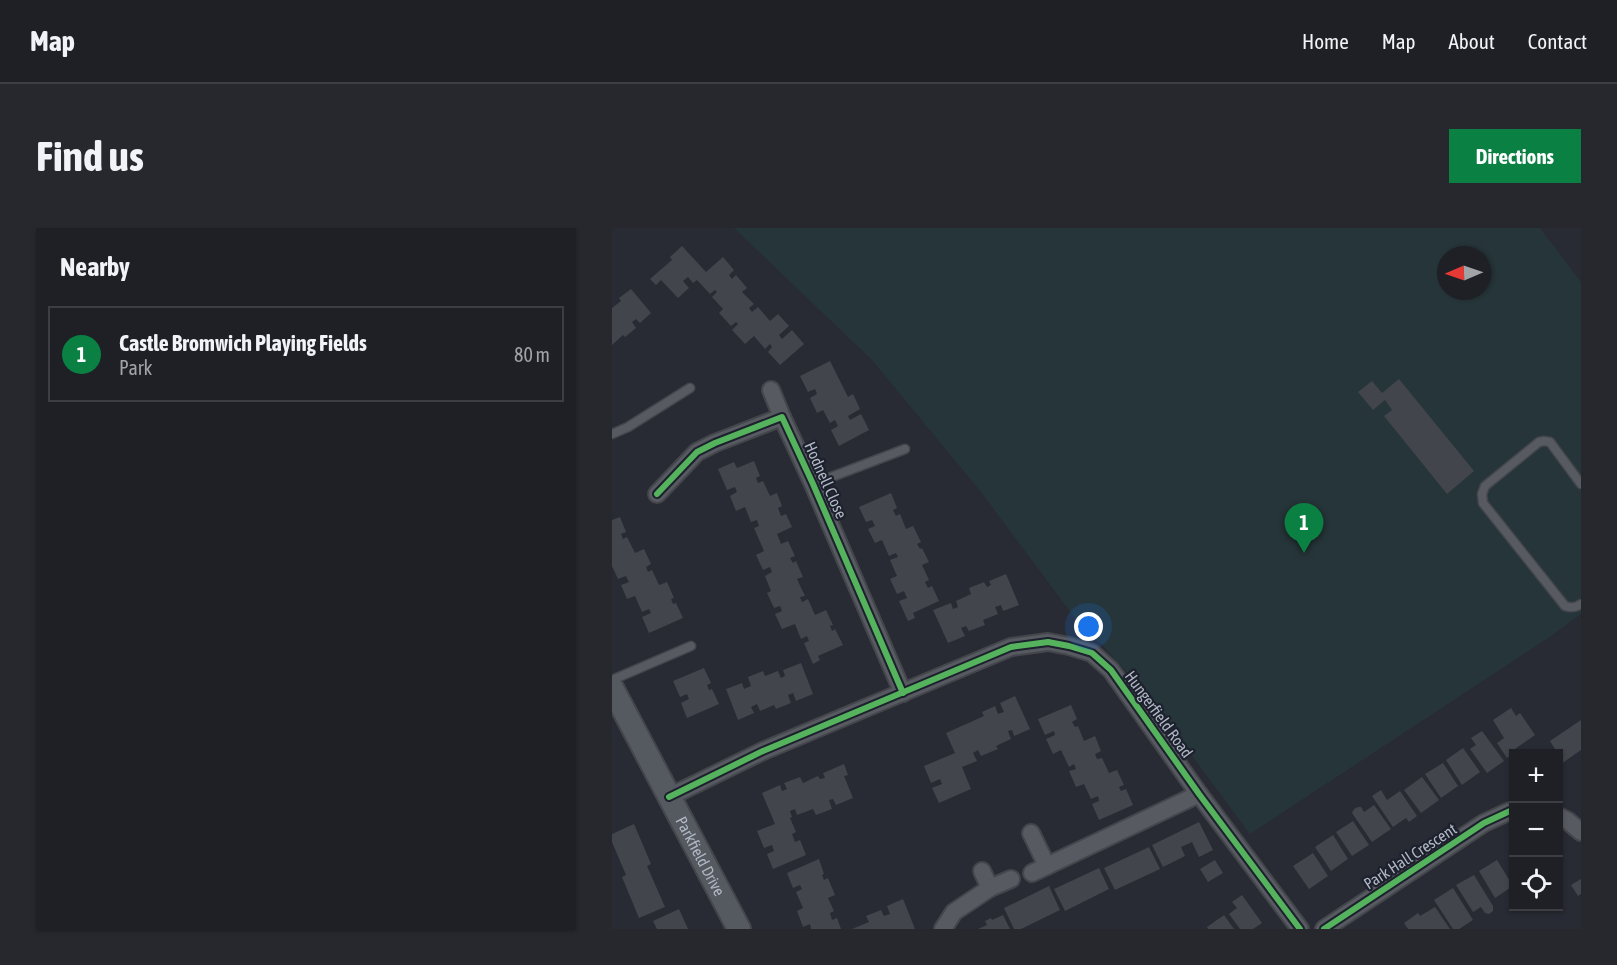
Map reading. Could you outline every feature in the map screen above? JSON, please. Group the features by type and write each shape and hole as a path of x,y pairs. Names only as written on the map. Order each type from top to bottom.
{"street":[{"name":"Hodnell Close","path":"771,390 903,693"},
{"path":"657,494 697,452 782,417"},
{"name":"Hungerfield Road","path":"669,797 763,751 1011,647 1048,642 1070,646 1092,653 1111,670 1199,794 1300,929"},
{"name":"Parkfield Drive","path":"612,688 739,929"},
{"path":"1031,833 1039,870 1199,794"},
{"name":"Park Hall Crescent","path":"1324,929 1484,823 1509,811"},
{"path":"1563,818 1581,832"},
{"path":"982,871 990,888"},
{"path":"943,929 954,912 990,888 1011,879"}],"lane":[{"path":"612,434 628,427 690,388"},
{"path":"1581,484 1550,442 1544,441 1539,442 1485,486 1482,494 1483,503 1565,606 1571,608 1581,604"},
{"path":"813,484 905,449"},
{"path":"612,680 691,646"}],"shaded area":[{"path":"734,228 1540,228 1581,282 1581,614 1250,834 1144,691 1102,645 1080,625 981,492 872,360"}],"building":[{"path":"682,246 706,272 723,257 734,270 729,275 732,279 736,275 747,288 742,292 754,304 749,308 752,312 758,307 770,321 778,314 789,326 779,335 782,339 792,330 804,344 780,365 768,352 772,347 770,344 765,349 754,336 745,344 732,330 738,324 736,322 731,326 719,313 723,309 712,297 717,292 715,290 710,294 697,280 693,283 688,277 683,281 689,288 678,298 661,280 656,285 650,279 672,260 670,257"},
{"path":"631,289 651,313 640,323 636,319 632,322 636,328 625,337 623,335 612,345 612,308 621,301 619,298"},
{"path":"830,361 848,397 853,394 860,409 848,416 850,420 861,414 869,430 839,446 831,430 838,426 835,420 830,423 823,410 817,413 810,398 817,394 815,389 808,392 800,376"},
{"path":"1399,379 1474,471 1447,494 1384,416 1392,410 1385,400 1373,410 1358,392 1372,381 1382,393"},
{"path":"754,461 760,476 756,478 758,483 763,481 770,496 777,493 782,506 778,508 781,516 786,514 792,527 777,534 781,544 788,541 795,556 790,558 793,563 796,561 803,577 797,579 805,596 800,597 802,602 808,599 815,615 826,610 833,625 830,626 832,631 835,629 843,645 818,656 820,660 813,664 804,643 809,641 807,636 801,639 795,624 782,629 775,614 782,611 780,606 774,608 767,593 771,591 765,576 772,572 770,567 763,570 756,555 764,551 754,528 759,526 757,520 751,522 745,507 736,511 730,496 737,492 735,487 727,490 718,469 734,462 737,468"},
{"path":"891,493 897,508 893,510 896,516 900,514 906,529 913,526 921,542 917,544 920,549 922,548 929,562 922,565 929,580 925,582 928,588 932,586 939,601 913,613 915,618 908,621 899,601 907,598 904,591 897,594 890,579 897,576 890,560 898,557 896,553 889,556 882,540 875,543 868,529 875,526 872,520 866,522 859,507"},
{"path":"620,517 626,532 621,534 623,539 627,537 635,553 644,549 651,564 646,567 648,572 652,570 659,585 667,582 674,598 671,599 673,604 676,603 683,618 649,633 642,617 651,613 649,609 642,612 635,596 627,599 621,585 629,582 626,576 618,579 612,566 612,520"},
{"path":"1006,574 1019,605 1003,611 1001,605 995,607 998,614 983,620 985,625 969,631 966,626 961,628 965,636 948,643 933,610 951,603 953,609 958,607 956,601 971,594 969,588 984,582 987,587 991,585 989,581"},
{"path":"801,663 813,694 796,701 793,693 788,695 791,703 776,709 774,705 760,711 757,704 751,707 754,713 738,720 726,689 742,683 744,689 751,686 748,677 763,671 765,676 778,671 781,678 785,676 783,670"},
{"path":"704,668 711,683 707,685 709,690 712,689 719,704 687,718 681,703 689,699 687,694 680,697 673,681"},
{"path":"1015,696 1030,729 1014,736 1012,730 1008,731 1011,739 996,746 998,749 981,756 978,750 973,753 977,761 962,767 971,789 939,803 932,788 942,784 940,779 931,783 924,766 955,753 946,733 984,716 982,712 995,706 998,714 1004,712 1000,703"},
{"path":"1071,705 1077,719 1072,722 1075,727 1078,726 1084,741 1095,736 1101,751 1095,754 1097,759 1102,758 1109,773 1117,770 1124,785 1119,787 1121,791 1126,789 1133,805 1099,820 1092,804 1099,801 1098,796 1091,799 1084,784 1076,787 1069,771 1076,769 1074,764 1069,767 1061,750 1053,754 1046,739 1055,735 1054,731 1045,735 1038,719"},
{"path":"1511,708 1516,716 1520,713 1535,735 1515,749 1509,749 1507,758 1497,743 1504,738 1493,720"},
{"path":"1581,720 1581,750 1563,763 1563,749 1555,749 1550,741"},
{"path":"1482,731 1504,761 1487,773 1470,749 1476,745 1471,738"},
{"path":"1463,748 1480,772 1462,785 1446,760"},
{"path":"1443,763 1458,786 1441,798 1425,774"},
{"path":"844,764 848,775 844,776 853,798 836,805 833,799 829,800 832,809 816,815 813,809 797,815 795,809 790,811 792,817 790,818 796,832 792,834 795,842 800,840 806,855 773,869 767,854 774,851 772,845 764,848 757,831 775,824 762,793 780,785 782,791 787,789 784,783 800,777 803,783 818,776 820,779 825,778 823,773"},
{"path":"1422,777 1439,800 1421,813 1404,790"},
{"path":"1381,790 1387,800 1400,791 1417,816 1409,822 1406,818 1393,827 1372,796"},
{"path":"1374,805 1391,829 1372,842 1352,813 1358,807 1361,807 1364,812"},
{"path":"1353,821 1369,845 1352,856 1336,832"},
{"path":"1199,822 1213,850 1199,857 1192,842 1181,847 1185,856 1163,867 1152,845"},
{"path":"634,824 651,864 647,866 665,907 639,918 622,877 626,875 612,842 612,834"},
{"path":"1333,835 1348,859 1331,871 1315,847"},
{"path":"1149,847 1160,869 1115,890 1104,868"},
{"path":"1313,853 1328,876 1309,889 1293,866"},
{"path":"819,859 824,880 828,878 835,895 828,898 834,911 830,913 832,920 837,918 841,929 811,929 810,924 803,927 797,911 803,908 796,892 802,889 800,885 793,888 787,873"},
{"path":"1215,860 1223,873 1208,882 1200,869"},
{"path":"1497,860 1509,880 1509,889 1495,898 1479,871"},
{"path":"1099,868 1109,889 1065,911 1054,889"},
{"path":"1474,875 1493,906 1493,911 1489,914 1485,913 1481,907 1473,912 1456,885"},
{"path":"1581,879 1581,894 1578,896 1571,885"},
{"path":"1049,886 1060,910 1021,929 1014,929 1004,908"},
{"path":"1453,888 1473,920 1459,929 1453,929 1434,900"},
{"path":"1242,895 1262,923 1253,929 1240,929 1229,914 1237,908 1232,902"},
{"path":"903,899 915,929 852,929 869,922 866,916 881,910 884,916 890,914 887,906"},
{"path":"1435,907 1450,929 1408,929 1404,923 1418,913 1420,916"},
{"path":"679,909 688,929 657,929 653,921"},
{"path":"1003,915 1010,929 978,929 987,925 985,921"},
{"path":"1224,915 1234,929 1208,929 1207,927"}],"cycle path":[{"path":"657,494 697,452 782,417 903,693"},
{"path":"669,797 763,751 1011,647 1048,642 1069,646 1092,653 1111,670 1199,794 1300,929"},
{"path":"1324,929 1484,823 1509,811"}],"place":[{"name":"Castle Bromwich Playing Fields","path":"1304,553"}]}
